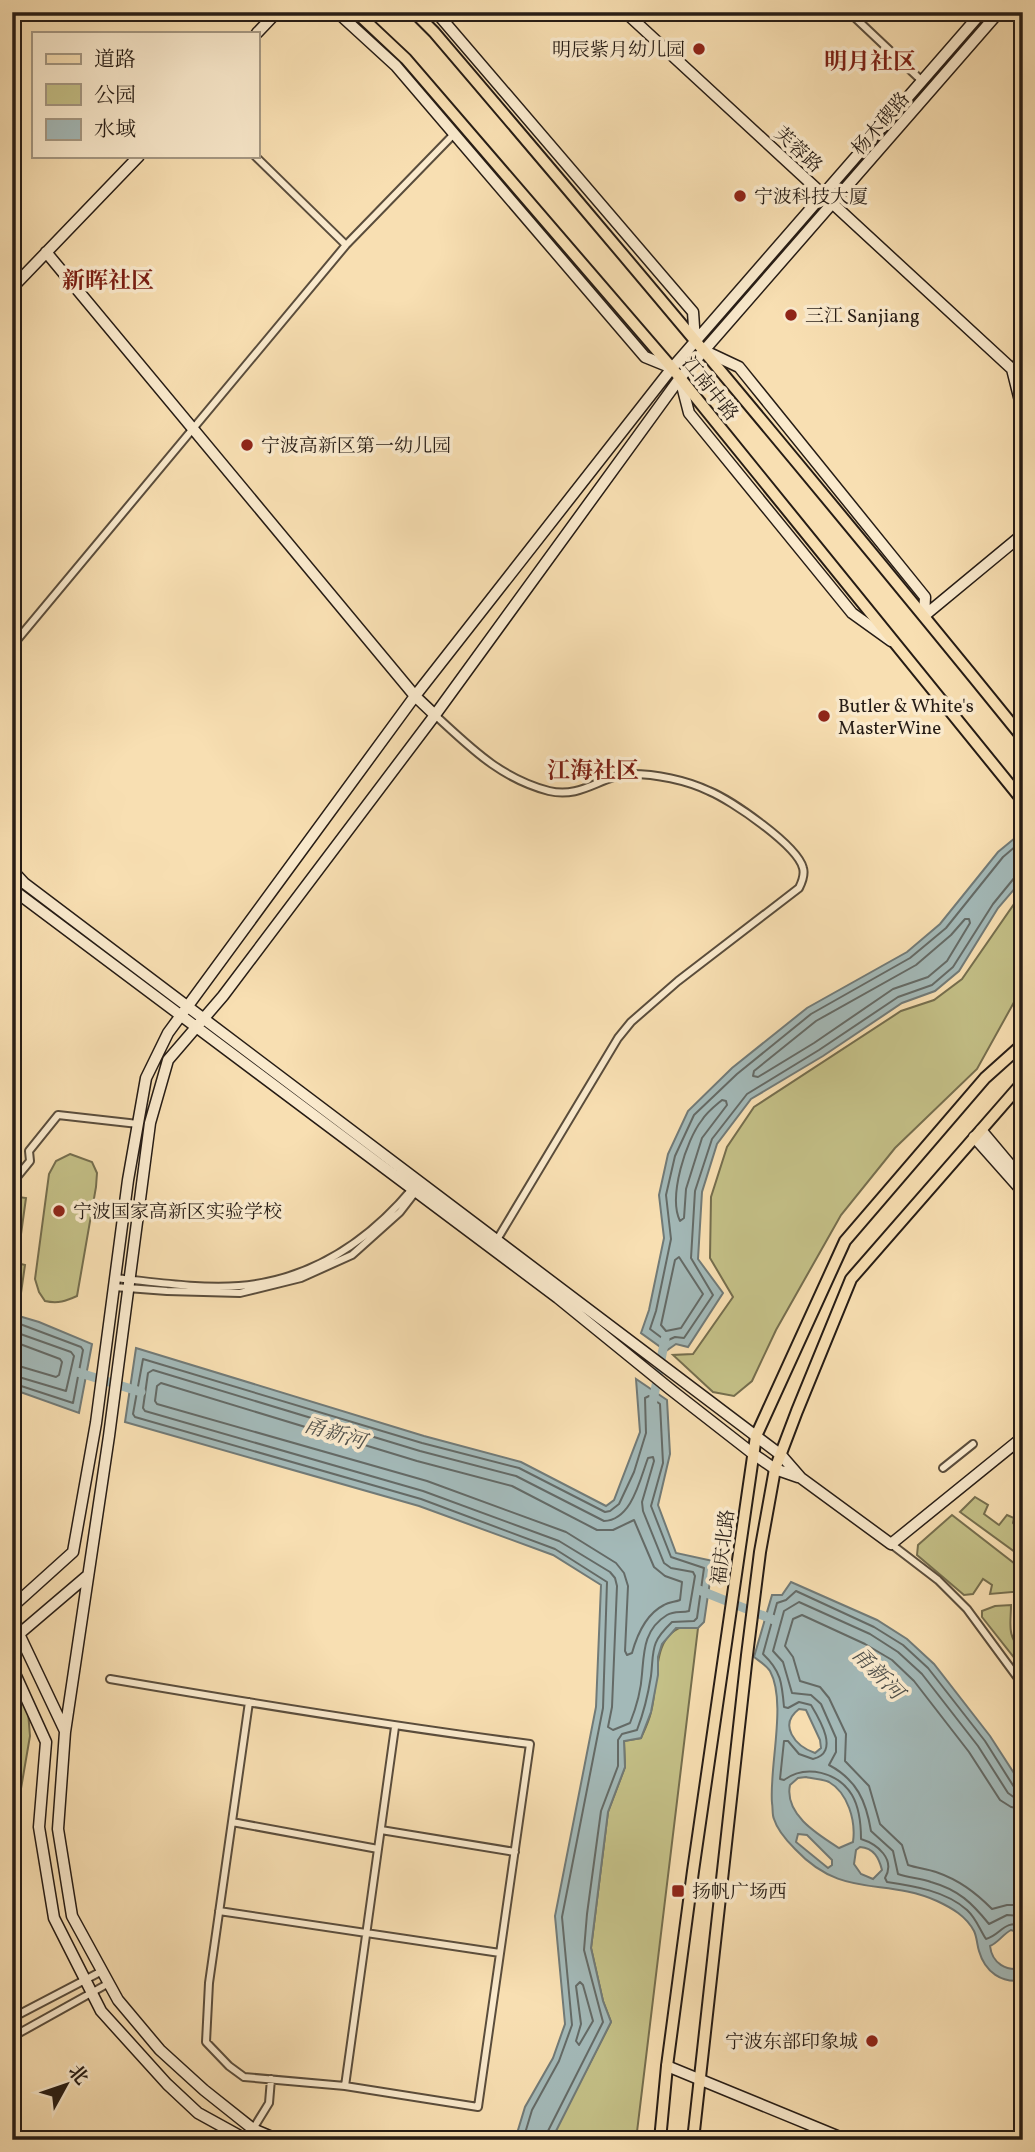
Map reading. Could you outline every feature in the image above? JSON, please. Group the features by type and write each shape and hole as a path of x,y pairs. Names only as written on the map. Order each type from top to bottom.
{"main road":[{"path":"258,32 277,12"},
{"path":"337,12 396,66 645,358 672,368"},
{"name":"江南中路","path":"356,12 406,59 672,368 1023,801"},
{"name":"江南中路","path":"414,12 443,42 704,351 1023,738"},
{"path":"436,12 693,312 695,342"},
{"name":"芙蓉路","path":"625,12 1012,369"},
{"name":"杨木碶路","path":"12,1607 74,1552 96,1423 128,1180 146,1078 168,1034 415,696 672,368 982,12"},
{"name":"杨木碶路","path":"279,2140 253,2129 204,2090 160,2050 118,2000 72,1916 58,1829 65,1732 110,1428 150,1123 168,1060 204,1018 435,715 680,378 999,12"},
{"path":"12,288 137,158"},
{"path":"46,252 415,696 435,715"},
{"path":"704,351 739,367 925,597 924,616"},
{"path":"1012,369 1023,412"},
{"path":"924,616 1023,534"},
{"path":"12,870 24,883 204,1018 417,1186 781,1455 801,1478 891,1545 1023,1437"},
{"path":"12,889 196,1028 417,1186"},
{"name":"福庆北路","path":"660,2140 693,1871 756,1436 845,1241 985,1078 1023,1044"},
{"name":"福庆北路","path":"693,2140 747,1656 775,1469 851,1279 1023,1082"},
{"path":"978,1133 1023,1180"},
{"path":"978,1133 1023,1192"},
{"path":"494,1244 670,1390 752,1453 775,1469 801,1478"},
{"path":"65,1732 14,1634 87,1576"},
{"path":"12,1667 46,1742 39,1827 54,1918 101,2011 175,2092 198,2113 247,2140"},
{"path":"667,2066 846,2140"}],"street":[{"path":"849,12 922,81"},
{"path":"12,646 346,245 454,135"},
{"path":"257,158 346,245"},
{"path":"1012,369 1023,355"},
{"path":"435,715 487,763 503,773 553,792 576,792 615,776 632,774 687,783 710,791 744,810 773,833 796,855 803,867 804,878 799,888 647,1006 618,1038 494,1244"},
{"path":"12,1183 30,1161 29,1151 58,1115 138,1124"},
{"path":"114,1282 240,1286 293,1274 344,1252 390,1216 417,1186"},
{"path":"943,1468 973,1444"},
{"path":"891,1545 938,1580 967,1609 1023,1685"},
{"path":"110,1679 249,1702 395,1727 530,1744 478,2107 345,2086 244,2077 206,2042 209,1983 249,1702"},
{"path":"345,2086 395,1727"},
{"path":"232,1822 378,1849"},
{"path":"381,1830 515,1852"},
{"path":"219,1911 500,1953"},
{"path":"12,2018 102,1971"},
{"path":"12,2037 109,1983"},
{"path":"253,2129 269,2103 271,2080"}],"green space":[{"path":"1023,891 1023,986 977,1069 895,1148 841,1215 776,1330 752,1381 734,1396 713,1392 673,1355 693,1354 733,1297 710,1258 711,1197 727,1147 754,1107 901,1011 934,1000 962,979"},
{"path":"70,1154 92,1162 97,1173 96,1187 77,1296 62,1302 50,1302 45,1301 39,1292 35,1279 49,1174 56,1161"},
{"path":"12,1196 26,1198 17,1263 25,1265 19,1307 12,1305"},
{"path":"975,1497 988,1505 984,1514 999,1525 1007,1515 1014,1518 1013,1523 1023,1534 1023,1558 960,1512"},
{"path":"952,1515 1019,1567 1023,1572 1023,1591 990,1594 992,1585 983,1579 973,1594 964,1595 917,1555 918,1545"},
{"path":"1011,1605 1011,1630 1014,1641 1023,1651 1023,1669 982,1617 982,1611 995,1606"},
{"path":"686,1626 698,1628 636,2140 555,2140 552,2137 611,2022 603,2001 591,1948 608,1812 625,1767 624,1741 641,1738 651,1712 661,1649 666,1638"},
{"path":"12,1669 26,1687 30,1736 17,1812 12,1816"}],"water":[{"path":"1021,833 1023,879 998,908 959,971 935,991 902,1003 823,1056 751,1099 717,1144 702,1192 698,1259 723,1293 688,1347 676,1344 666,1351 641,1333 649,1310 664,1238 659,1195 668,1154 688,1111 732,1068 807,1008 907,952 940,924 998,852"},
{"path":"12,1314 92,1344 79,1413 12,1389"},
{"path":"136,1348 424,1436 521,1462 606,1506 614,1500 640,1432 636,1379 667,1400 670,1454 658,1505 676,1553 713,1561 704,1622 698,1628 676,1628 662,1644 651,1712 641,1738 624,1741 625,1767 608,1812 591,1948 603,2001 611,2022 553,2137 555,2140 515,2140 525,2107 553,2058 565,2024 555,1916 596,1707 601,1585 553,1555 419,1506 125,1422"},
{"path":"791,1582 877,1620 907,1639 934,1664 990,1736 1023,1787 1023,1934 1011,1930 990,1946 991,1952 1001,1965 1011,1969 1023,1968 1023,1980 1001,1978 985,1965 974,1931 963,1917 953,1910 917,1894 847,1882 830,1875 813,1865 780,1831 773,1817 772,1803 777,1717 775,1684 770,1671 754,1657 772,1595 782,1595","holes":["799,1709 806,1710 820,1740 821,1748 815,1753 801,1745 792,1734 790,1722","798,1778 827,1781 836,1787 846,1800 852,1817 853,1842 839,1848 797,1814 789,1795 790,1785","798,1834 807,1835 832,1860 832,1865 828,1868 796,1842","865,1848 877,1858 882,1870 873,1879 861,1874 854,1864 856,1850"]}],"waterway":[{"path":"653,1401 665,1339"},
{"name":"甬新河","path":"77,1372 141,1392"},
{"name":"甬新河","path":"699,1590 774,1620"}],"place":[{"name":"明辰紫月幼儿园","path":"699,49"},
{"name":"宁波科技大厦","path":"740,196"},
{"name":"三江 Sanjiang","path":"791,315"},
{"name":"宁波高新区第一幼儿园","path":"247,445"},
{"name":"Butler & White's MasterWine","path":"824,716"},
{"name":"宁波国家高新区实验学校","path":"59,1211"},
{"name":"扬帆广场西","path":"678,1891"},
{"name":"宁波东部印象城","path":"872,2041"}],"district":[{"name":"明月社区","path":"870,61"},
{"name":"新晖社区","path":"108,280"},
{"name":"江海社区","path":"593,770"}]}
